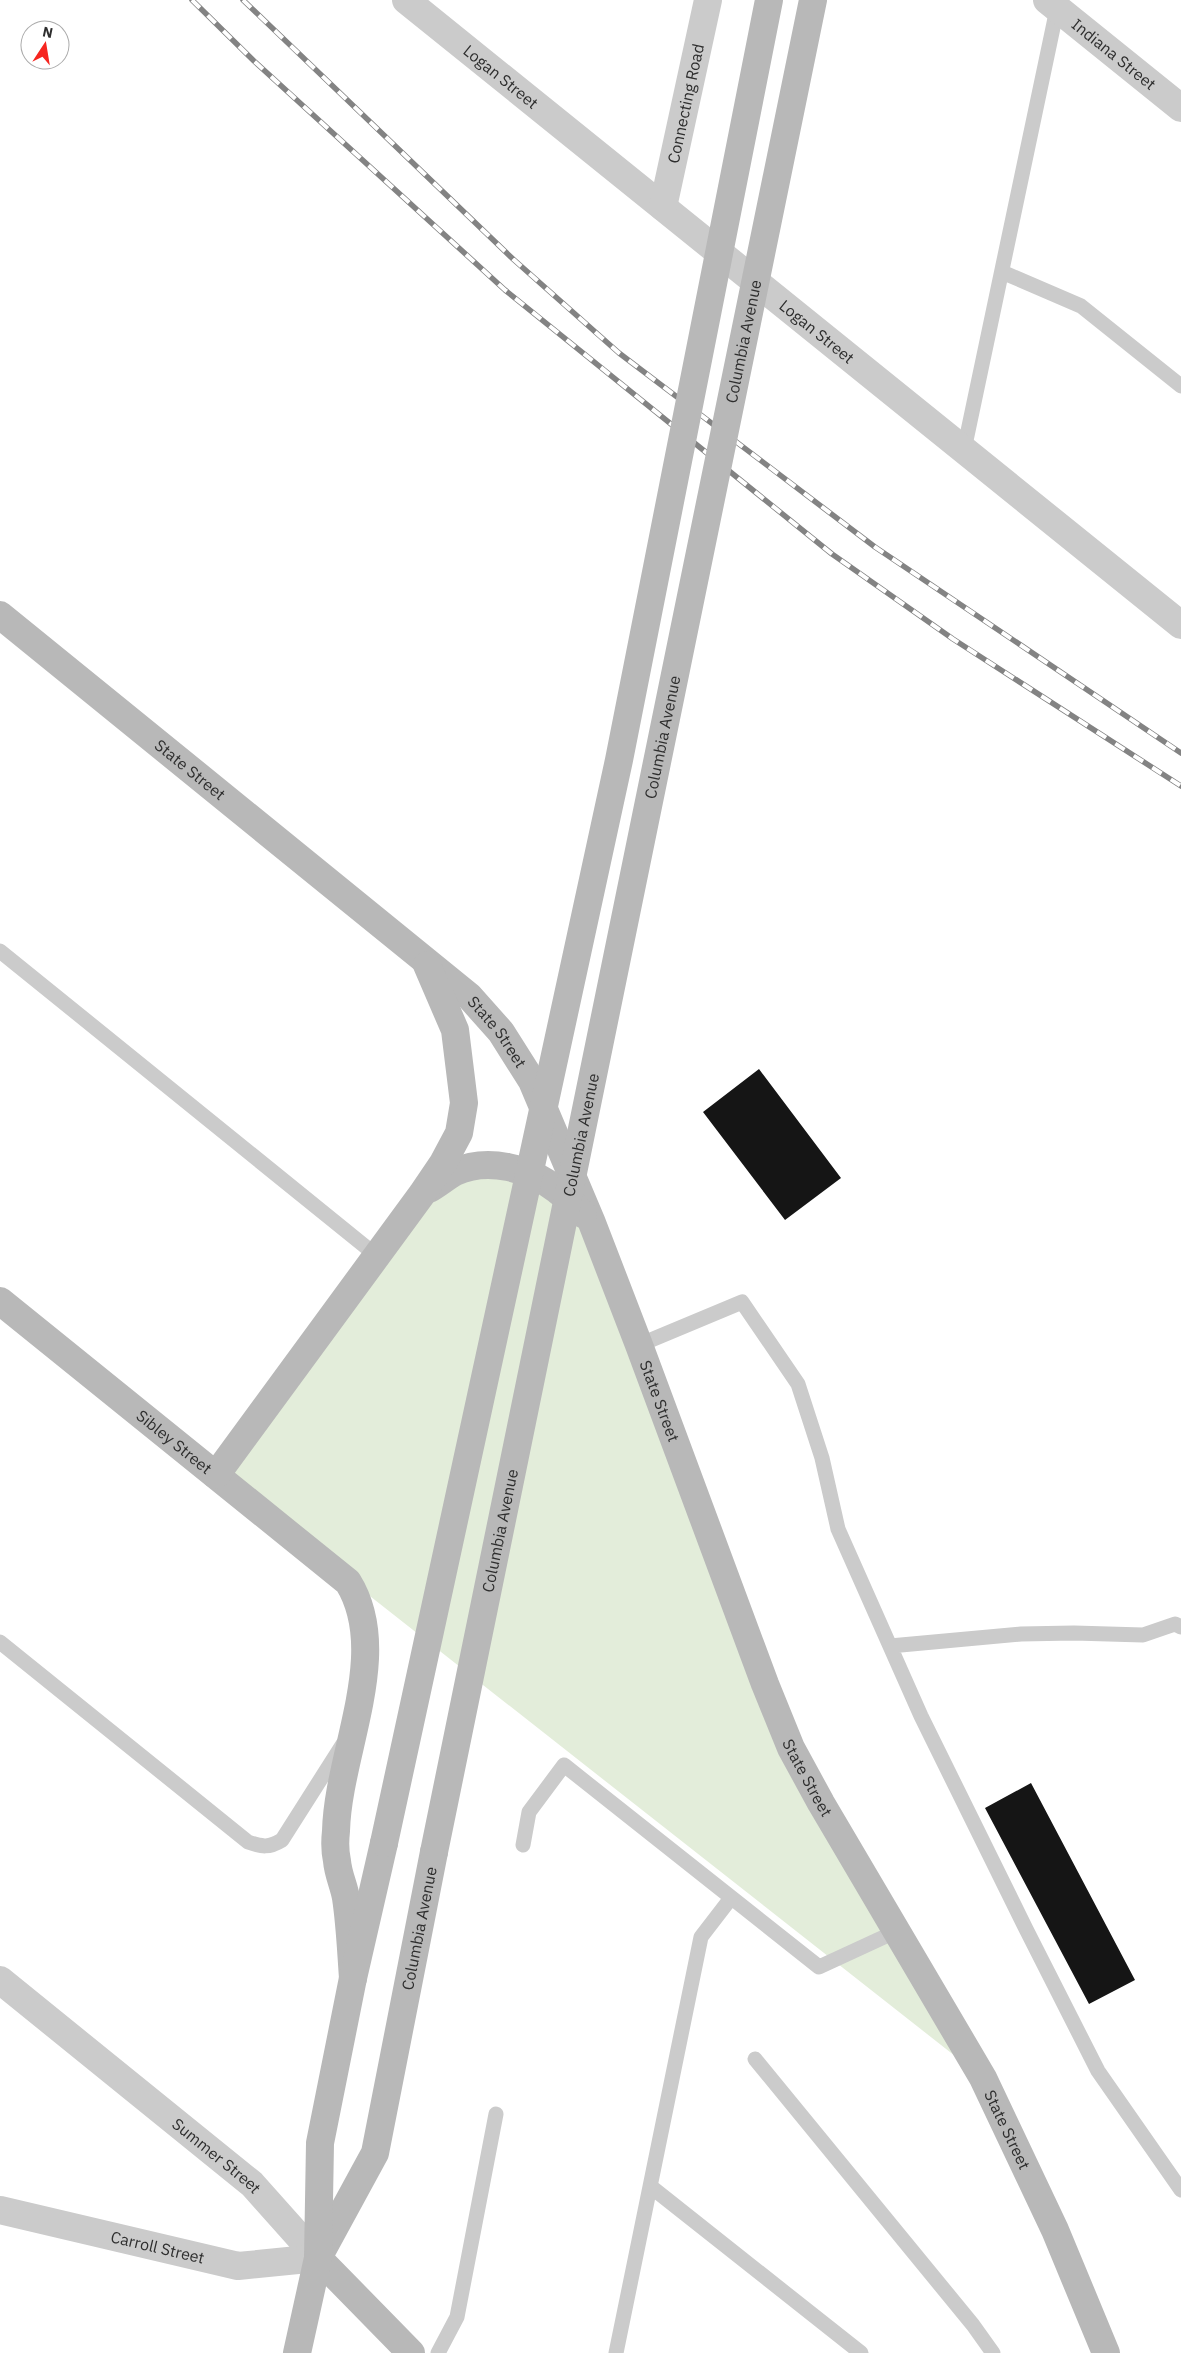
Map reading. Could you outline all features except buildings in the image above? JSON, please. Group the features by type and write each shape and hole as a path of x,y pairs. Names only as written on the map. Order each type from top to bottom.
{"street":[{"name":"Logan Street","path":"406,0 1181,625"},
{"name":"Connecting Road","path":"664,207 708,0"},
{"name":"Columbia Avenue","path":"297,2353 318,2258 320,2143 353,1978 384,1844 619,760 769,0"},
{"name":"Columbia Avenue","path":"318,2258 375,2153 434,1852 813,0"},
{"name":"Indiana Street","path":"1054,3 1181,108"},
{"name":"State Street","path":"0,615 469,996 501,1032 527,1072 592,1223 765,1684 791,1748 983,2078 1055,2230 1106,2353"},
{"path":"216,1475 422,1194 443,1164 459,1133 464,1103 455,1030 424,959"},
{"path":"422,1194 456,1172 482,1166 506,1166 533,1175 558,1190 592,1223"},
{"name":"Sibley Street","path":"0,1301 348,1582 358,1598 364,1626 365,1654 362,1685 352,1730"},
{"path":"352,1730 337,1808 336,1831 337,1861 346,1897 353,1978"},
{"name":"Summer Street","path":"0,1980 252,2184 318,2258 411,2353"},
{"name":"Carroll Street","path":"0,2210 238,2266 318,2258"}],"lane":[{"path":"964,450 1002,272 1054,3"},
{"path":"1002,272 1081,306 1181,386"},
{"path":"0,952 377,1256"},
{"path":"639,1345 742,1302 798,1384 822,1458 838,1529 890,1646 974,1822 1098,2071 1181,2190"},
{"path":"890,1646 1020,1634 1142,1635 1175,1624 1181,1627"},
{"path":"0,1642 248,1842 260,1846 272,1846 282,1840 352,1730"},
{"path":"523,1845 529,1812 564,1765 819,1967 897,1931"},
{"path":"616,2353 701,1937 731,1898"},
{"path":"755,2059 967,2318 992,2353"},
{"path":"438,2353 457,2317 496,2114"},
{"path":"650,2186 861,2353"}],"green space":[{"path":"506,1166 592,1223 765,1684 983,2078 216,1475 422,1194"}],"railway":[{"path":"192,0 254,61 505,290 832,554 953,639 1181,786"},
{"path":"243,0 513,259 619,353 875,547 1181,753"}]}
